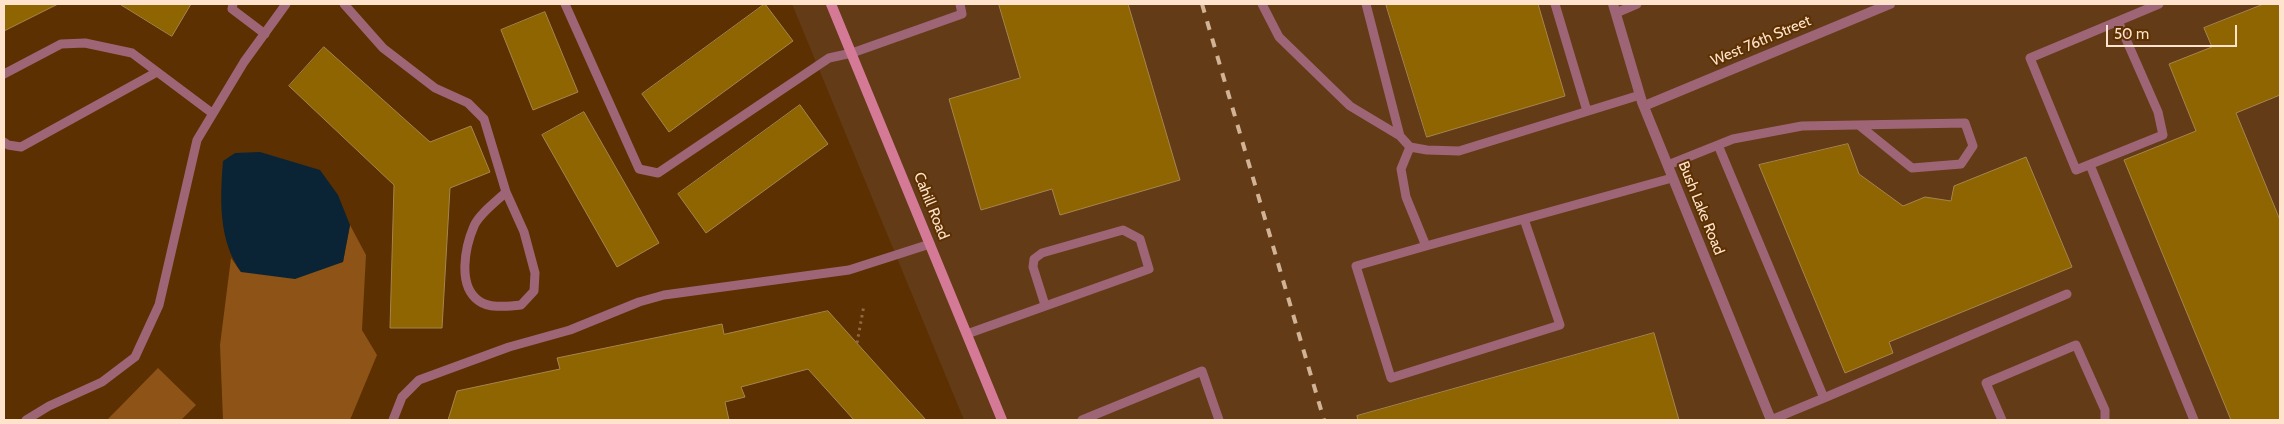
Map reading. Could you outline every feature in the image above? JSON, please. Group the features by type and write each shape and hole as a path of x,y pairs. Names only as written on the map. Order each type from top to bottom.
{"street":[{"name":"Cahill Road","path":"832,4 1002,420"},
{"name":"West 76th Street","path":"1644,106 1890,4"},
{"name":"Bush Lake Road","path":"1614,8 1644,106 1771,420"}],"lane":[{"path":"233,4 232,8 265,34"},
{"path":"26,420 49,406 102,382 135,357 159,305 196,140 244,62 286,4"},
{"path":"344,4 383,48 435,88 468,103 484,119 506,192 524,232 535,273 534,291 521,305 499,306 480,302 468,290 464,268 474,224 506,192"},
{"path":"565,4 639,169 658,173 829,58 852,53 962,14 960,4"},
{"path":"1262,4 1279,37 1350,106 1400,136 1410,146 1427,150 1459,151 1640,95"},
{"path":"1366,4 1400,136"},
{"path":"1555,4 1587,111"},
{"path":"1614,8 1637,4"},
{"path":"2118,21 2158,112 2164,135 2076,170 2030,58 2118,21 2159,4"},
{"path":"4,74 60,44 85,43 132,53 212,114"},
{"path":"4,142 8,145 21,147 157,72"},
{"path":"1668,165 1733,139 1802,126 1965,123 1973,146 1961,164 1912,168 1860,126"},
{"path":"1718,145 1824,398"},
{"path":"1410,146 1401,169 1406,197 1426,246"},
{"path":"2090,165 2194,420"},
{"path":"1524,219 1560,325 1390,378 1356,266 1426,246 1672,178"},
{"path":"967,334 1149,268 1140,239 1122,230 1042,253 1034,259 1033,267 1044,305"},
{"path":"393,420 402,397 420,380 509,347 570,330 639,302 664,295 849,270 930,244"},
{"path":"1771,420 2066,294"},
{"path":"2002,420 1986,383 2076,345 2105,410 2105,420"},
{"path":"1082,420 1202,371 1219,420"}],"path":[{"path":"857,343 864,305"}],"shaded area":[{"path":"792,4 2280,4 2280,420 964,420"},
{"path":"350,225 366,255 362,330 377,355 350,420 223,420 220,345 231,258 241,272 343,262"},
{"path":"158,368 196,405 181,420 107,420"}],"water":[{"path":"260,152 320,170 338,195 350,225 343,262 295,279 241,272 234,260 224,233 221,204 223,161 235,153"}],"building":[{"path":"4,4 58,4 4,31"},
{"path":"120,4 191,4 172,36"},
{"path":"765,4 793,41 669,132 642,94"},
{"path":"999,4 1128,4 1180,180 1060,215 1052,189 981,210 949,99 1020,78"},
{"path":"1386,4 1538,4 1565,96 1427,137"},
{"path":"2264,4 2280,4 2280,95 2236,113 2280,220 2280,420 2231,420 2124,160 2196,131 2169,64 2212,47 2204,28"},
{"path":"545,12 578,92 533,110 501,30"},
{"path":"324,47 430,142 471,126 490,172 450,188 442,328 390,328 394,185 289,86"},
{"path":"800,105 828,144 706,233 678,194"},
{"path":"584,112 659,243 617,267 542,135"},
{"path":"1848,144 1859,174 1903,206 1925,197 1951,201 1954,186 2026,157 2072,267 1889,342 1893,353 1845,373 1759,165"},
{"path":"828,311 926,420 854,420 808,369 741,387 745,397 725,402 729,420 448,420 457,391 560,369 557,358 722,324 724,334"},
{"path":"1654,333 1679,420 1358,420 1357,416"}],"railway":[{"path":"1202,4 1324,420"}]}
